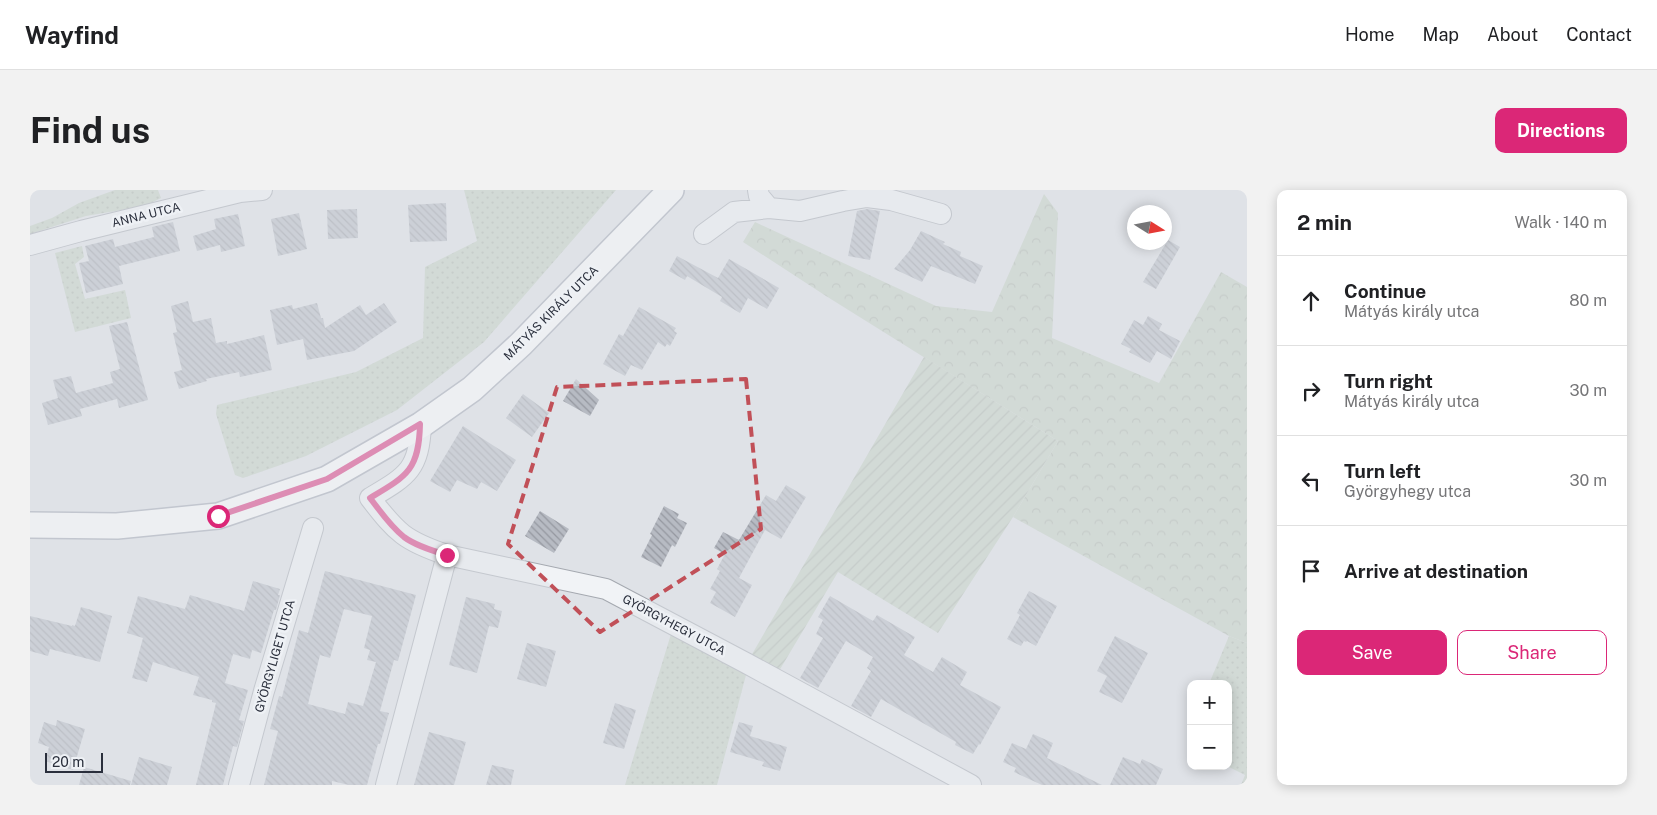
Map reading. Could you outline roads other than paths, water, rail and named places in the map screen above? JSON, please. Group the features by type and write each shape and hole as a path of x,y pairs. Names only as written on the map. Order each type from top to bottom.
{"main road":[{"name":"MÁTYÁS KIRÁLY UTCA","path":"30,525 117,526 218,516 327,479 420,424 472,389 521,344 671,190"}],"street":[{"name":"ANNA UTCA","path":"30,245 240,192 262,190"},
{"path":"758,190 759,196 768,208"},
{"path":"704,234 734,212 768,208 800,211 867,197 891,200 941,214"},
{"name":"GYÖRGYHEGY UTCA","path":"420,424 420,443 415,461 400,480 370,498 391,526 405,538 427,549 447,555 606,589 971,785"},
{"name":"GYÖRGYLIGET UTCA","path":"239,785 267,682 313,528"},
{"path":"386,785 447,555"}]}
